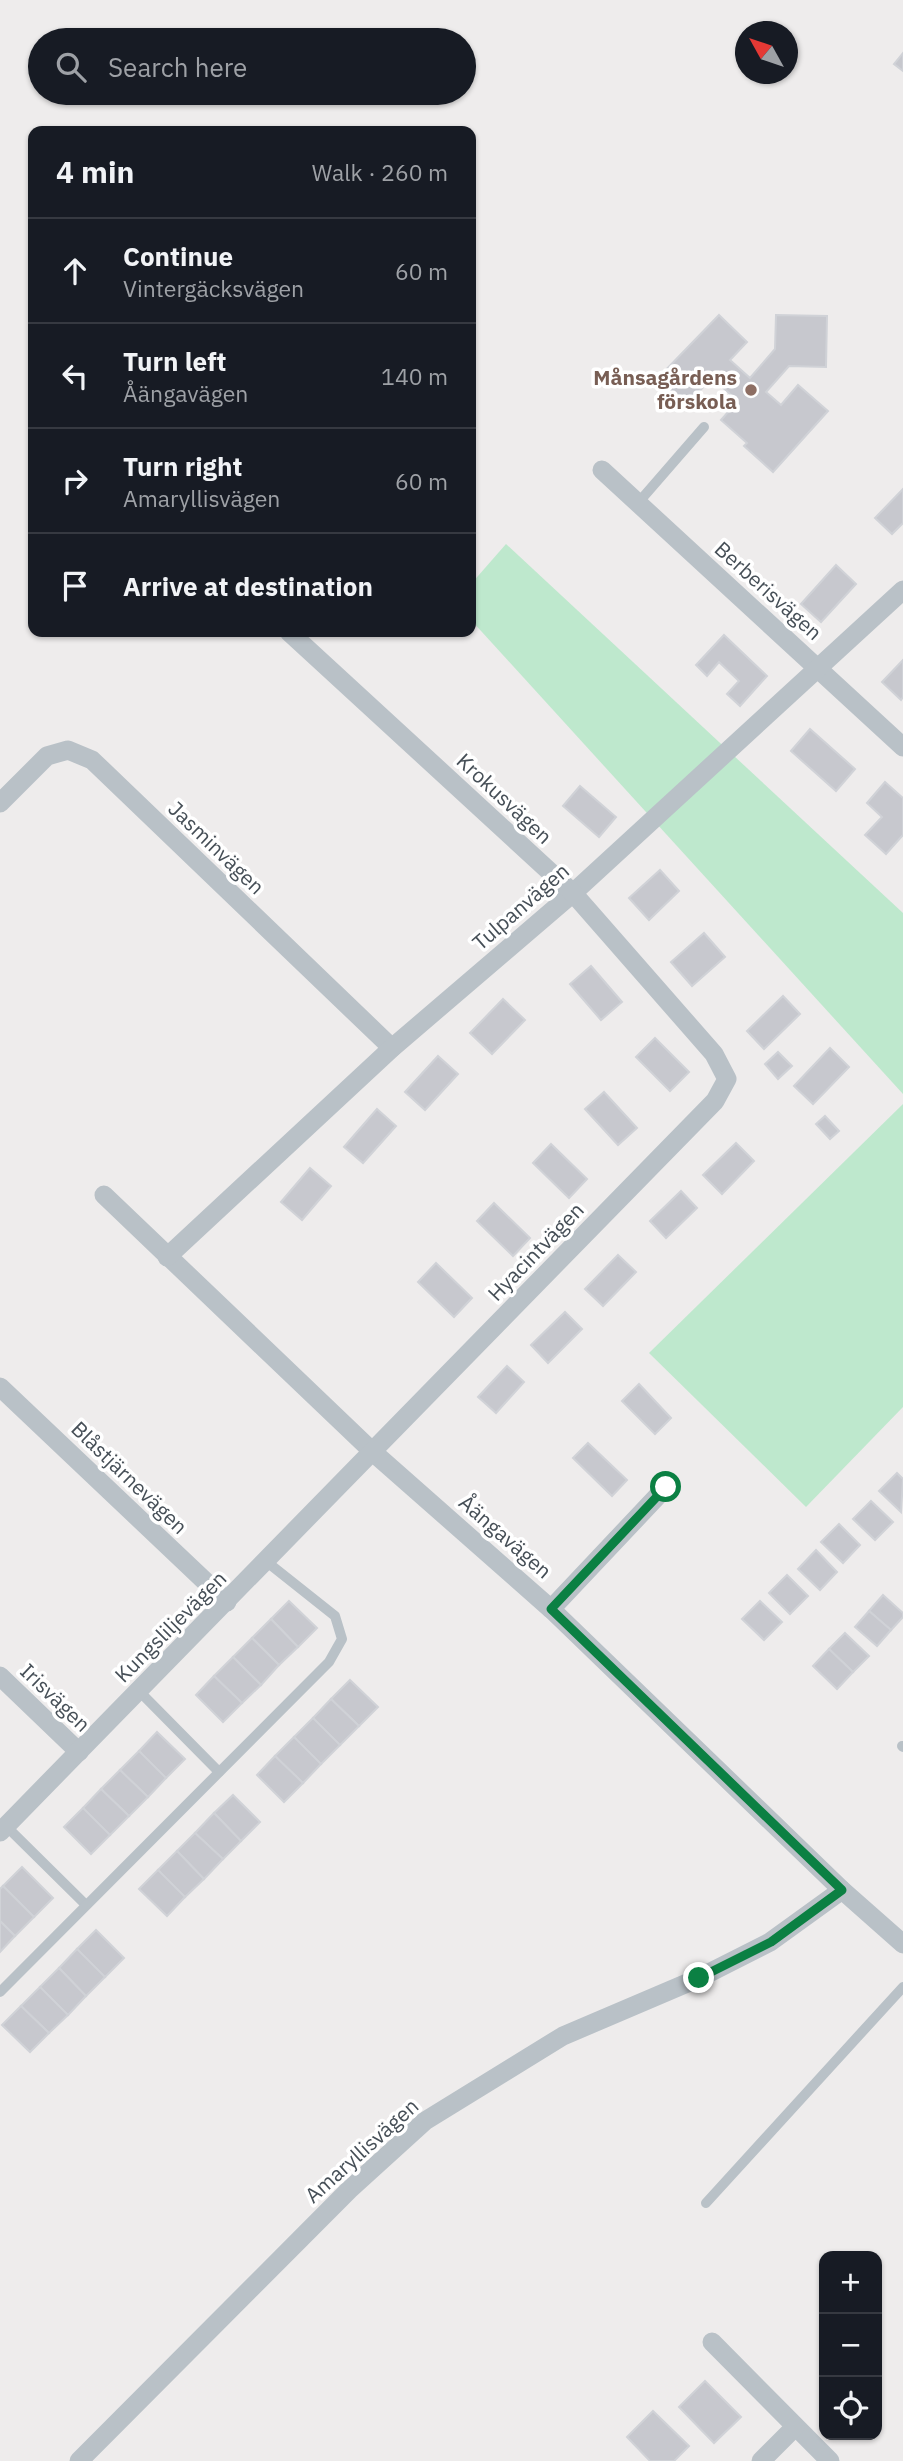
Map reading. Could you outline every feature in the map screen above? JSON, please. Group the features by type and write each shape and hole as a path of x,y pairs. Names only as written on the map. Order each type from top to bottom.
{"street":[{"name":"Berberisvägen","path":"602,470 903,747"},
{"name":"Tulpanvägen","path":"167,1257 391,1048 573,893 903,590"},
{"name":"Krokusvägen","path":"294,637 573,893 714,1054 727,1079"},
{"name":"Jasminvägen","path":"0,803 47,756 68,750 92,760 391,1048"},
{"name":"Hyacintvägen","path":"374,1453 715,1101 727,1079"},
{"name":"Åängavägen","path":"104,1195 374,1453 551,1609 842,1890 903,1944"},
{"name":"Blåstjärnevägen","path":"0,1387 227,1602"},
{"name":"Kungsliljevägen","path":"3,1829 374,1453"},
{"path":"551,1609 666,1487"},
{"name":"Irisvägen","path":"0,1676 79,1752"},
{"name":"Amaryllisvägen","path":"79,2461 349,2190 425,2121 563,2036 699,1978 771,1942 842,1890"},
{"path":"712,2342 830,2461"},
{"path":"761,2461 796,2427"}],"lane":[{"path":"638,503 704,427"},
{"path":"0,1992 329,1662 342,1639 335,1616 267,1562"},
{"path":"139,1691 219,1772"},
{"path":"3,1829 86,1905"},
{"path":"705,2203 903,1987"}],"green space":[{"path":"506,544 903,913 903,1094 476,625 476,578"},
{"path":"903,1104 903,1407 806,1507 649,1353"}],"building":[{"path":"903,53 903,71 894,64"},
{"path":"719,315 747,342 730,360 750,378 775,349 776,315 827,316 826,367 789,366 766,392 781,405 798,385 828,411 773,472 744,446 747,443 721,420 738,401 712,378 685,406 657,379"},
{"path":"903,489 903,523 892,534 875,518"},
{"path":"836,565 856,584 821,622 801,604"},
{"path":"724,635 767,676 740,706 727,694 739,681 719,662 707,676 696,665"},
{"path":"903,660 903,697 901,700 882,682"},
{"path":"810,729 855,769 836,791 791,751"},
{"path":"885,782 903,798 903,835 886,854 865,835 882,817 867,803"},
{"path":"580,786 616,817 599,837 563,806"},
{"path":"660,870 679,891 649,920 629,898"},
{"path":"704,933 725,957 692,986 671,962"},
{"path":"591,966 622,1002 601,1020 570,984"},
{"path":"783,996 800,1014 764,1049 747,1031"},
{"path":"503,999 525,1020 492,1054 470,1033"},
{"path":"655,1038 689,1072 670,1091 636,1057"},
{"path":"830,1048 849,1067 813,1104 794,1086"},
{"path":"778,1052 792,1066 778,1079 765,1064"},
{"path":"438,1056 458,1074 425,1110 405,1092"},
{"path":"604,1092 637,1128 618,1145 585,1109"},
{"path":"377,1109 396,1126 363,1163 344,1147"},
{"path":"825,1116 839,1131 830,1139 816,1124"},
{"path":"736,1143 754,1161 722,1194 703,1175"},
{"path":"551,1144 587,1179 569,1198 533,1163"},
{"path":"310,1168 331,1186 302,1220 281,1202"},
{"path":"681,1191 697,1208 666,1238 650,1221"},
{"path":"494,1203 530,1238 513,1256 477,1221"},
{"path":"618,1255 636,1272 603,1306 585,1289"},
{"path":"436,1263 472,1298 454,1317 418,1282"},
{"path":"565,1312 582,1329 548,1363 531,1345"},
{"path":"507,1366 524,1382 496,1413 478,1397"},
{"path":"639,1384 671,1418 655,1434 622,1401"},
{"path":"588,1443 627,1480 612,1496 573,1458"},
{"path":"897,1473 903,1479 901,1512 879,1491"},
{"path":"871,1501 893,1522 875,1540 853,1519"},
{"path":"839,1524 860,1545 843,1563 821,1542"},
{"path":"816,1550 837,1572 820,1590 798,1569"},
{"path":"787,1575 808,1596 790,1614 769,1593"},
{"path":"883,1595 903,1613 903,1617 891,1630 869,1611"},
{"path":"289,1601 317,1628 298,1647 271,1619"},
{"path":"760,1601 782,1622 764,1640 742,1619"},
{"path":"869,1611 891,1630 877,1646 855,1627"},
{"path":"271,1619 298,1647 279,1665 252,1638"},
{"path":"845,1633 869,1656 853,1672 829,1649"},
{"path":"252,1638 279,1665 261,1685 233,1657"},
{"path":"829,1649 853,1672 837,1689 813,1666"},
{"path":"233,1657 261,1685 242,1703 214,1676"},
{"path":"214,1676 242,1703 223,1722 196,1695"},
{"path":"350,1680 378,1707 359,1726 331,1699"},
{"path":"331,1699 359,1726 340,1745 313,1718"},
{"path":"313,1718 340,1745 321,1764 294,1737"},
{"path":"157,1732 185,1759 166,1778 139,1751"},
{"path":"294,1737 321,1764 303,1783 275,1756"},
{"path":"139,1751 166,1778 148,1797 120,1770"},
{"path":"275,1756 303,1783 284,1802 257,1775"},
{"path":"120,1770 148,1797 129,1816 101,1789"},
{"path":"101,1789 129,1816 110,1835 83,1808"},
{"path":"233,1795 260,1822 241,1841 214,1813"},
{"path":"83,1808 110,1835 91,1854 64,1827"},
{"path":"214,1813 241,1841 223,1859 195,1833"},
{"path":"195,1833 223,1859 204,1879 177,1851"},
{"path":"177,1851 204,1879 185,1897 158,1870"},
{"path":"22,1867 53,1898 34,1917 3,1886"},
{"path":"158,1870 185,1897 167,1916 139,1889"},
{"path":"3,1886 34,1917 15,1936 0,1921 0,1889"},
{"path":"0,1921 15,1936 0,1952"},
{"path":"96,1930 124,1958 105,1977 77,1949"},
{"path":"77,1949 105,1977 86,1996 59,1968"},
{"path":"59,1968 86,1996 68,2015 40,1987"},
{"path":"40,1987 68,2015 49,2033 21,2006"},
{"path":"21,2006 49,2033 30,2052 2,2025"},
{"path":"705,2381 741,2417 714,2443 679,2407"},
{"path":"653,2411 689,2446 674,2461 650,2461 627,2437"}],"place":[{"name":"Månsagårdens förskola","path":"751,390"}],"route":[{"path":"666,1487 551,1609 769,1816 842,1890 771,1942 699,1978"}]}
